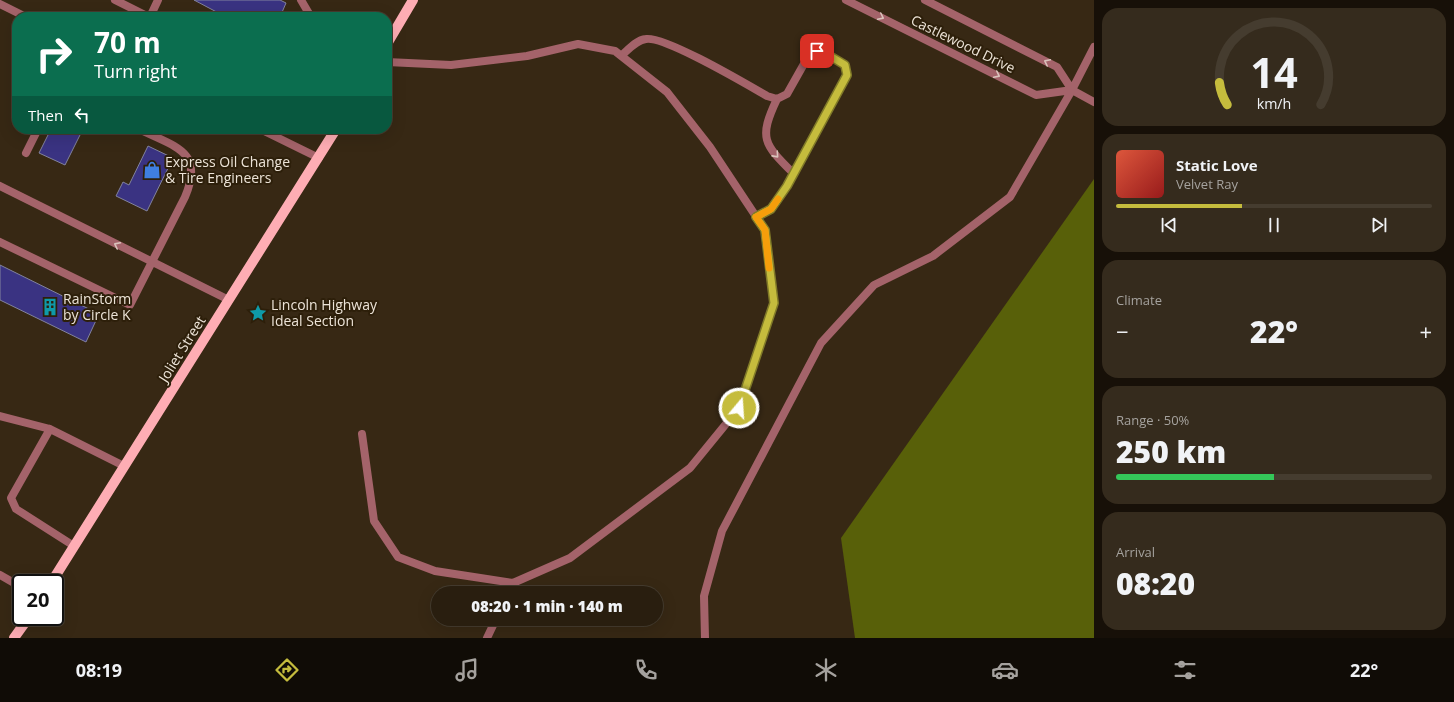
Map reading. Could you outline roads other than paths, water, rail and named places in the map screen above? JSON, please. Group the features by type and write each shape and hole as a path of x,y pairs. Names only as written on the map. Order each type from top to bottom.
{"main road":[{"path":"392,36 413,0"},
{"name":"Joliet Street","path":"56,574 320,158 333,134"},
{"path":"14,638 23,626"}],"street":[{"path":"115,0 140,12"},
{"path":"152,12 158,0"},
{"path":"301,0 308,12"},
{"name":"Castlewood Drive","path":"846,0 1036,95 1072,90"},
{"name":"Castlewood Drive","path":"925,0 1057,67 1072,90 1094,102"},
{"path":"0,4 16,12"},
{"path":"621,56 635,43 646,39 657,40 705,62 767,96 777,99"},
{"path":"362,434 374,521 398,557 435,571 512,583 570,558 690,468 739,408 774,303 765,230 710,147 667,92 615,51 578,44 527,56 452,65 392,62"},
{"path":"705,638 704,596 722,531 821,343 874,285 933,256 1010,198 1072,90 1094,47"},
{"path":"756,217 771,209 794,174 847,75 845,65 825,53 817,51 809,55 787,94 777,99 768,118 765,132 767,143 773,153 794,174"},
{"path":"26,153 36,134"},
{"path":"0,242 130,305 192,182 192,167 185,152 149,134"},
{"path":"270,134 320,158"},
{"path":"0,186 229,300"},
{"path":"0,416 50,429 124,466"},
{"path":"50,429 11,498 16,509 74,546"},
{"path":"0,575 12,582"},
{"path":"487,638 493,626"}],"place":[{"name":"Express Oil Change & Tire Engineers","path":"152,170"},
{"name":"RainStorm by Circle K","path":"50,307"},
{"name":"Lincoln Highway Ideal Section","path":"258,313"}]}
